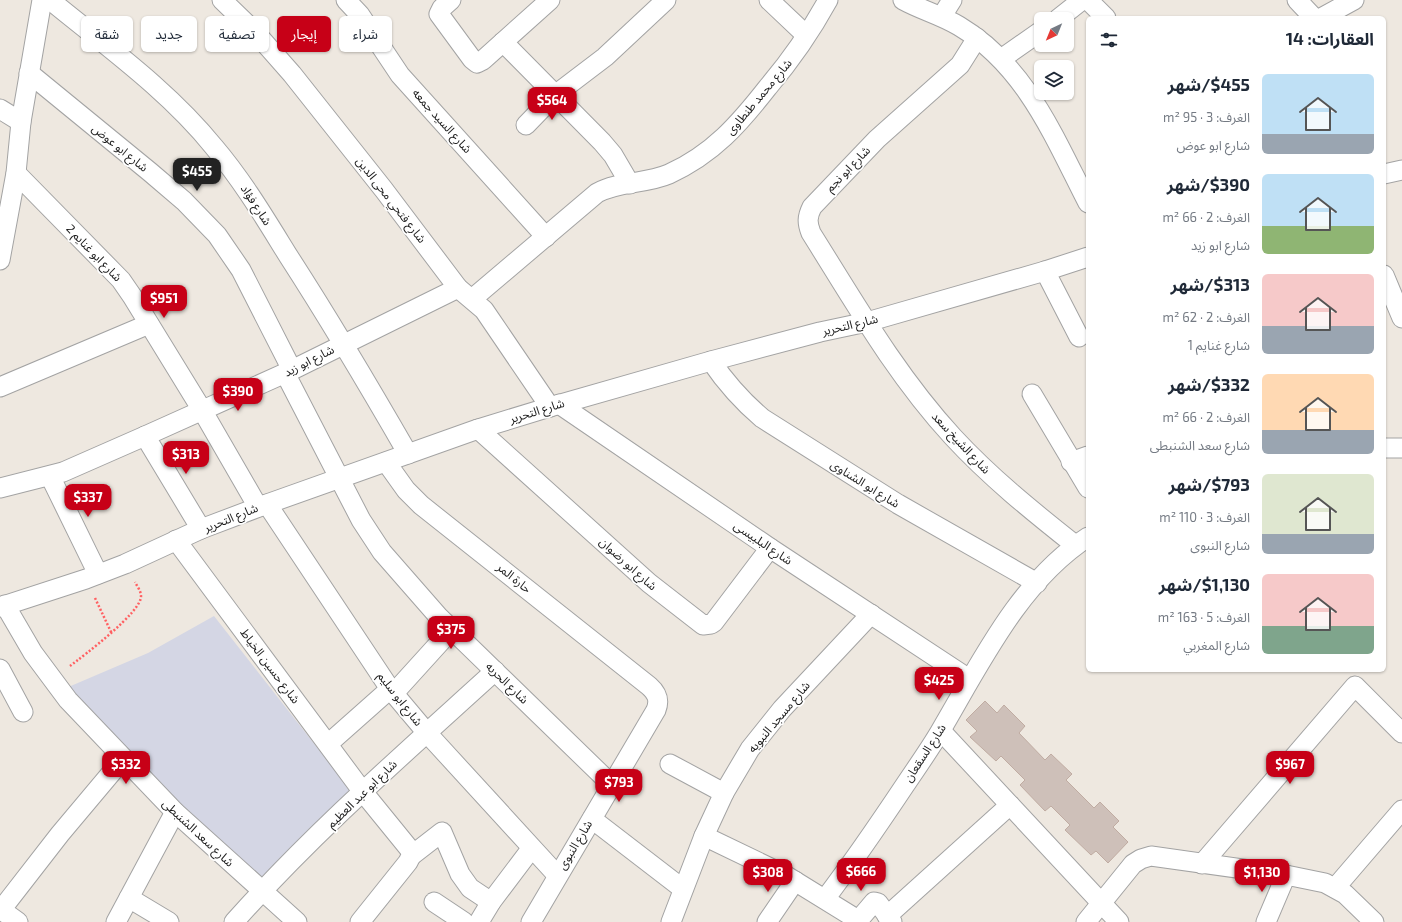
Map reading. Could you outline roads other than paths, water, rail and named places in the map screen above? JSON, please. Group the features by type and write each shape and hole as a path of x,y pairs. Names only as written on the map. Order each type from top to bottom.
{"street":[{"name":"شارع فتحي محى الدين","path":"222,0 255,32 292,74 466,294 484,310 555,406"},
{"name":"شارع السيد جمعه","path":"347,0 360,15 400,75 546,237"},
{"path":"451,0 442,8 439,14 474,61 478,62 483,60 550,0"},
{"path":"526,125 555,95 605,57 666,0"},
{"path":"769,0 806,35"},
{"name":"شارع محمد طنطاوى","path":"466,294 546,237 597,194 610,187 655,179 669,174 706,153 740,124 787,64 828,0"},
{"path":"903,0 942,16 977,38 1015,73 1030,94 1086,199"},
{"path":"942,16 952,0"},
{"path":"1067,12 1082,0"},
{"path":"1088,0 1104,16"},
{"path":"1297,0 1312,16"},
{"path":"1325,16 1354,0"},
{"path":"0,260 16,173 21,122 29,73 43,1"},
{"name":"شارع فؤاد","path":"43,1 158,90 180,109 214,147 245,188 344,343 408,454"},
{"path":"1001,59 1034,36"},
{"name":"شارع ابو نجم","path":"867,322 810,233 808,215 812,207 877,139 960,65 977,38"},
{"path":"503,42 613,155 630,184"},
{"name":"شارع ابو عوض","path":"29,73 184,201 217,235 241,270 340,478"},
{"path":"0,109 21,122"},
{"path":"1386,174 1402,170"},
{"name":"شارع ابو غنايم 2","path":"16,173 121,280 262,505"},
{"name":"شارع التحرير","path":"3,606 92,577 125,564 201,529 262,505 478,429 820,332 867,322 1046,271 1086,258"},
{"path":"1046,271 1079,337"},
{"path":"1386,280 1402,318"},
{"name":"شارع ابو زيد","path":"0,488 50,476 145,436 289,372 344,343 466,294"},
{"name":"شارع الشيخ سعد","path":"867,322 901,374 952,436 1009,492 1082,541"},
{"path":"0,388 149,324"},
{"name":"شارع ابو الشناوى","path":"711,362 725,382 742,401 762,418 898,504 1037,583"},
{"path":"1032,394 1080,459 1086,481"},
{"name":"شارع البلبيسى","path":"555,406 968,679"},
{"name":"شارع ابو رضوان","path":"478,429 649,583 703,625 714,622 770,548"},
{"path":"145,436 201,529"},
{"path":"1386,448 1402,448"},
{"name":"حارة المر","path":"386,462 406,490 421,505 649,686"},
{"path":"50,476 92,577"},
{"name":"شارع الحريه","path":"340,478 371,537 423,600 612,785"},
{"name":"شارع ابو سليم","path":"262,505 392,691 427,733 531,849 557,875"},
{"name":"شارع حسين الخياط","path":"176,540 363,792 408,846 411,856"},
{"name":"شارع السقعان","path":"825,899 860,852 941,731 968,679 997,634 1022,600 1037,583 1082,541"},
{"name":"شارع سعد الشنبطى","path":"3,606 51,680 123,759 174,812 261,892 297,922"},
{"name":"شارع مسجد النبويه","path":"671,922 704,836 724,793 740,766 766,728 871,614"},
{"path":"328,744 392,691 452,629"},
{"path":"0,669 23,712"},
{"name":"شارع ابو عبد العظيم","path":"234,922 261,892 363,792 495,671"},
{"name":"شارع النبوى","path":"531,922 557,875 592,819 658,705 656,694 649,686"},
{"path":"1202,864 1355,686 1402,733"},
{"path":"941,731 1120,922"},
{"path":"18,922 0,909 123,759"},
{"path":"670,764 724,793"},
{"path":"704,836 745,854 795,881 857,921 872,903 886,914 1010,805"},
{"path":"1335,888 1402,810"},
{"path":"116,922 174,812"},
{"path":"592,819 683,889"},
{"path":"360,922 411,856 442,832 460,874 470,888 491,902"},
{"path":"479,922 491,902 531,849"},
{"path":"1086,922 1132,864 1141,858 1161,857 1315,880 1335,888 1345,894 1374,922"},
{"path":"1266,922 1286,875"},
{"path":"767,922 795,881"},
{"path":"129,898 170,922"},
{"path":"434,902 464,922"}]}
